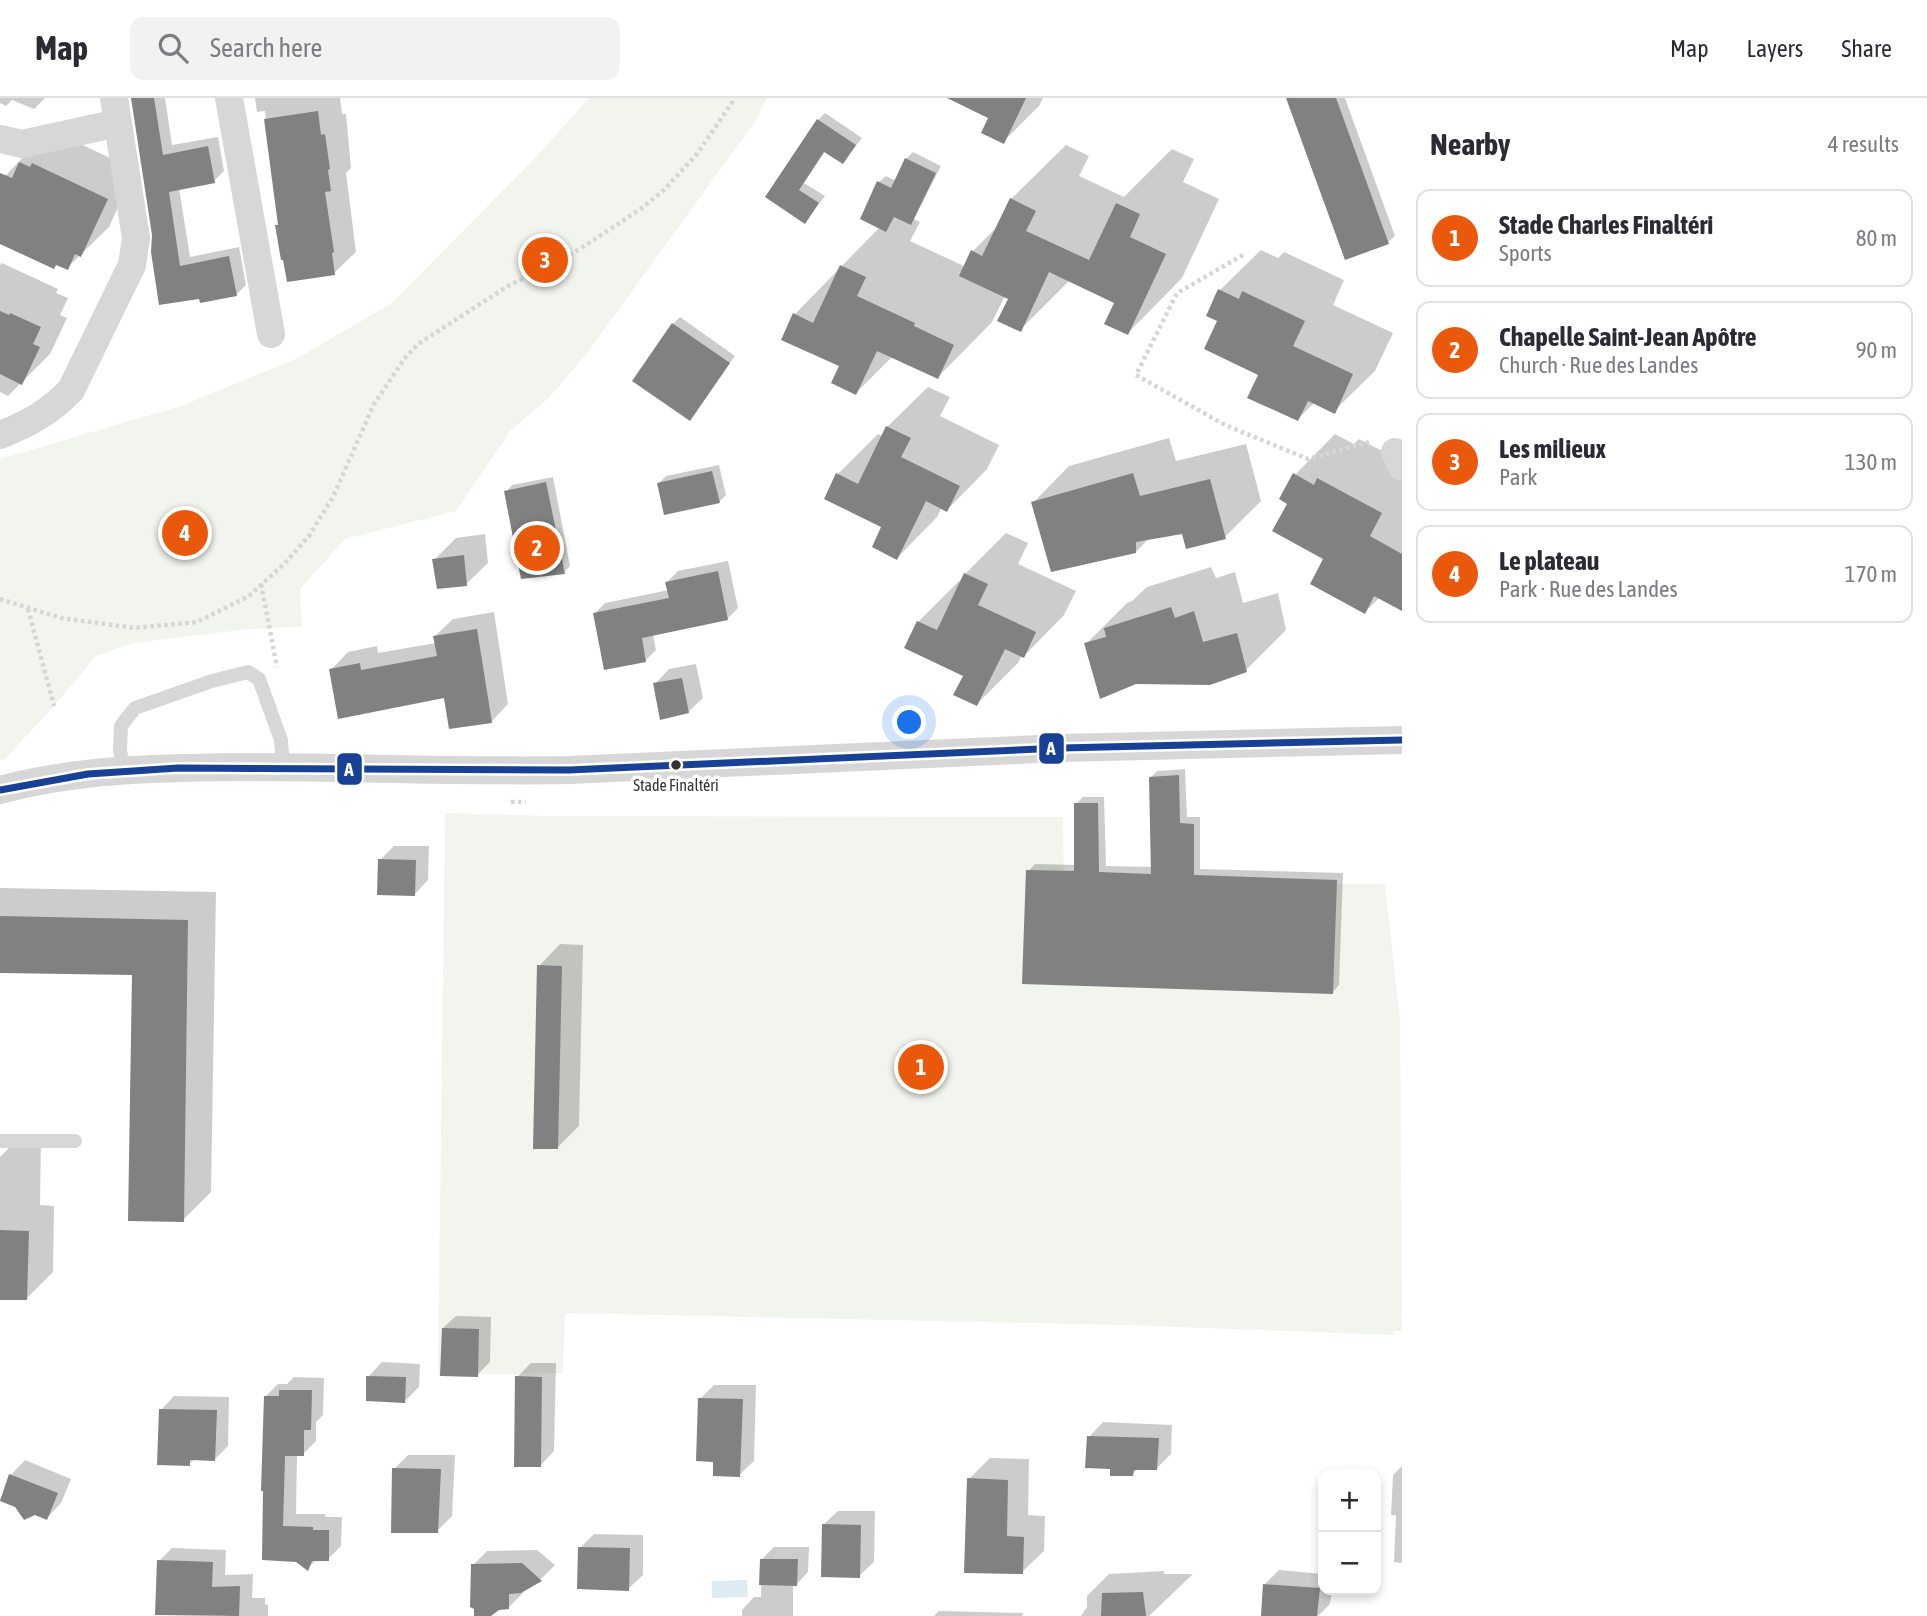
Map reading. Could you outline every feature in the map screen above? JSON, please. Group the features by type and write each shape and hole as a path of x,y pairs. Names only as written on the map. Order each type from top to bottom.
{"street":[{"path":"229,98 271,334"},
{"path":"0,139 22,144 116,111 136,238 132,265 71,390 56,406 34,421 0,435"},
{"path":"0,790 40,779 203,767 493,772 1076,747 1402,740"}],"lane":[{"path":"122,771 121,726 135,708 212,681 248,672 259,679 281,740 283,767"},
{"path":"0,1141 75,1142"}],"path":[{"path":"0,599 61,618 135,628 197,622 249,596 285,563 309,536 333,497 374,404 405,358 418,344 498,292 580,249 642,208 664,190 697,154 735,98"},
{"path":"1243,255 1177,293 1136,375 1225,425 1308,459 1392,453"},
{"path":"28,608 54,706"}],"shaded area":[{"path":"589,98 767,98 756,120 588,352 550,397 511,430 456,511 345,539 300,589 302,627 249,629 133,643 96,656 54,706 5,759 0,760 0,459 181,406 298,358 392,303 537,156"},
{"path":"445,813 547,816 1063,817 1064,882 1385,884 1400,1021 1402,1331 1394,1331 1394,1335 1125,1325 565,1313 563,1373 438,1375"},
{"path":"747,1580 748,1597 712,1598 712,1581"}],"building":[{"path":"131,98 154,98 163,155 208,146 215,183 169,192 180,266 229,256 237,296 200,303 199,299 159,305 151,252 152,235"},
{"path":"947,98 1026,98 1004,144 981,133 988,118"},
{"path":"1286,98 1336,98 1389,244 1345,260"},
{"path":"318,111 321,135 325,134 330,169 331,191 325,192 335,275 287,282 275,225 278,225 264,119"},
{"path":"817,119 856,145 843,164 824,152 799,190 819,203 805,224 765,197"},
{"path":"905,158 936,173 911,225 894,217 886,232 860,219 877,181 891,188"},
{"path":"19,162 30,167 32,163 108,199 81,257 75,254 68,270 56,265 54,269 0,244 0,173 12,178"},
{"path":"1010,198 1036,211 1026,231 1089,260 1116,203 1140,214 1130,237 1166,254 1128,335 1104,324 1114,303 1049,272 1021,332 997,321 1008,299 959,276 971,250 982,256"},
{"path":"840,265 866,277 857,296 954,345 938,379 877,351 856,395 831,383 839,366 781,340 793,313 813,323"},
{"path":"1218,289 1239,299 1242,291 1305,321 1293,346 1353,374 1335,414 1308,401 1298,421 1247,398 1258,375 1204,349 1217,321 1206,316"},
{"path":"0,311 41,327 33,344 40,347 22,385 0,374"},
{"path":"672,323 730,363 690,421 632,381"},
{"path":"886,426 911,438 901,457 960,486 947,512 926,501 897,560 872,547 881,527 824,499 836,473 858,484"},
{"path":"712,471 720,503 664,515 657,483"},
{"path":"1133,473 1140,496 1210,479 1226,539 1186,549 1182,534 1136,542 1136,553 1051,572 1031,502"},
{"path":"1293,473 1314,485 1317,478 1382,513 1370,536 1402,554 1402,611 1374,596 1365,614 1310,584 1323,559 1272,531 1287,504 1279,499"},
{"path":"546,482 565,574 521,579 504,491"},
{"path":"464,555 467,586 437,589 432,559"},
{"path":"718,571 728,620 642,638 646,662 604,670 593,613 669,598 665,582"},
{"path":"964,573 988,584 978,605 1036,632 1024,658 1005,649 977,706 953,695 963,676 904,648 917,621 937,630"},
{"path":"1171,607 1175,618 1194,611 1203,642 1237,633 1247,672 1210,685 1136,684 1100,699 1084,643 1106,637 1104,628"},
{"path":"477,629 492,723 449,729 444,698 338,719 329,669 360,663 361,670 437,656 433,636"},
{"path":"682,678 689,713 660,720 653,683"},
{"path":"1179,775 1180,823 1194,824 1194,875 1337,880 1333,994 1022,984 1026,870 1074,871 1074,803 1098,803 1099,872 1151,874 1149,777"},
{"path":"378,859 416,860 415,896 377,895"},
{"path":"0,916 188,920 184,1222 128,1221 132,975 0,973"},
{"path":"537,965 562,966 558,1149 533,1149"},
{"path":"0,1230 29,1231 27,1300 0,1300"},
{"path":"442,1328 479,1329 478,1377 440,1376"},
{"path":"366,1376 406,1377 405,1403 366,1401"},
{"path":"515,1376 542,1377 541,1467 514,1467"},
{"path":"279,1390 312,1390 311,1430 304,1430 304,1456 285,1456 283,1526 329,1530 329,1561 312,1561 308,1571 296,1562 262,1560 264,1396 279,1396"},
{"path":"698,1398 743,1399 740,1477 713,1476 713,1462 696,1461"},
{"path":"159,1409 217,1410 215,1461 190,1460 190,1466 157,1465"},
{"path":"1087,1436 1159,1438 1157,1470 1134,1470 1133,1476 1110,1476 1110,1469 1085,1468"},
{"path":"392,1468 441,1469 438,1533 391,1533"},
{"path":"9,1474 58,1493 47,1520 35,1515 24,1520 15,1507 0,1501"},
{"path":"967,1478 1008,1480 1007,1536 1024,1537 1023,1574 964,1573"},
{"path":"822,1524 861,1525 860,1578 821,1577"},
{"path":"578,1547 630,1548 629,1591 577,1589"},
{"path":"760,1559 798,1559 797,1586 759,1585"},
{"path":"157,1560 213,1562 212,1587 240,1586 239,1616 155,1615"},
{"path":"522,1563 542,1581 521,1593 509,1594 509,1609 499,1610 491,1616 474,1616 474,1609 470,1607 471,1564"},
{"path":"1263,1584 1318,1588 1317,1616 1261,1616"},
{"path":"1143,1592 1146,1616 1101,1616 1102,1593"}],"transit line":[{"name":"A","path":"0,790 88,774 178,768 569,770 1062,748 1402,740"}],"place":[{"name":"Les milieux","path":"545,260"},
{"name":"Le plateau","path":"185,533"},
{"name":"Chapelle Saint-Jean Apôtre","path":"537,548"},
{"name":"Stade Finaltéri","path":"676,765"},
{"name":"Stade Charles Finaltéri","path":"921,1067"}]}
